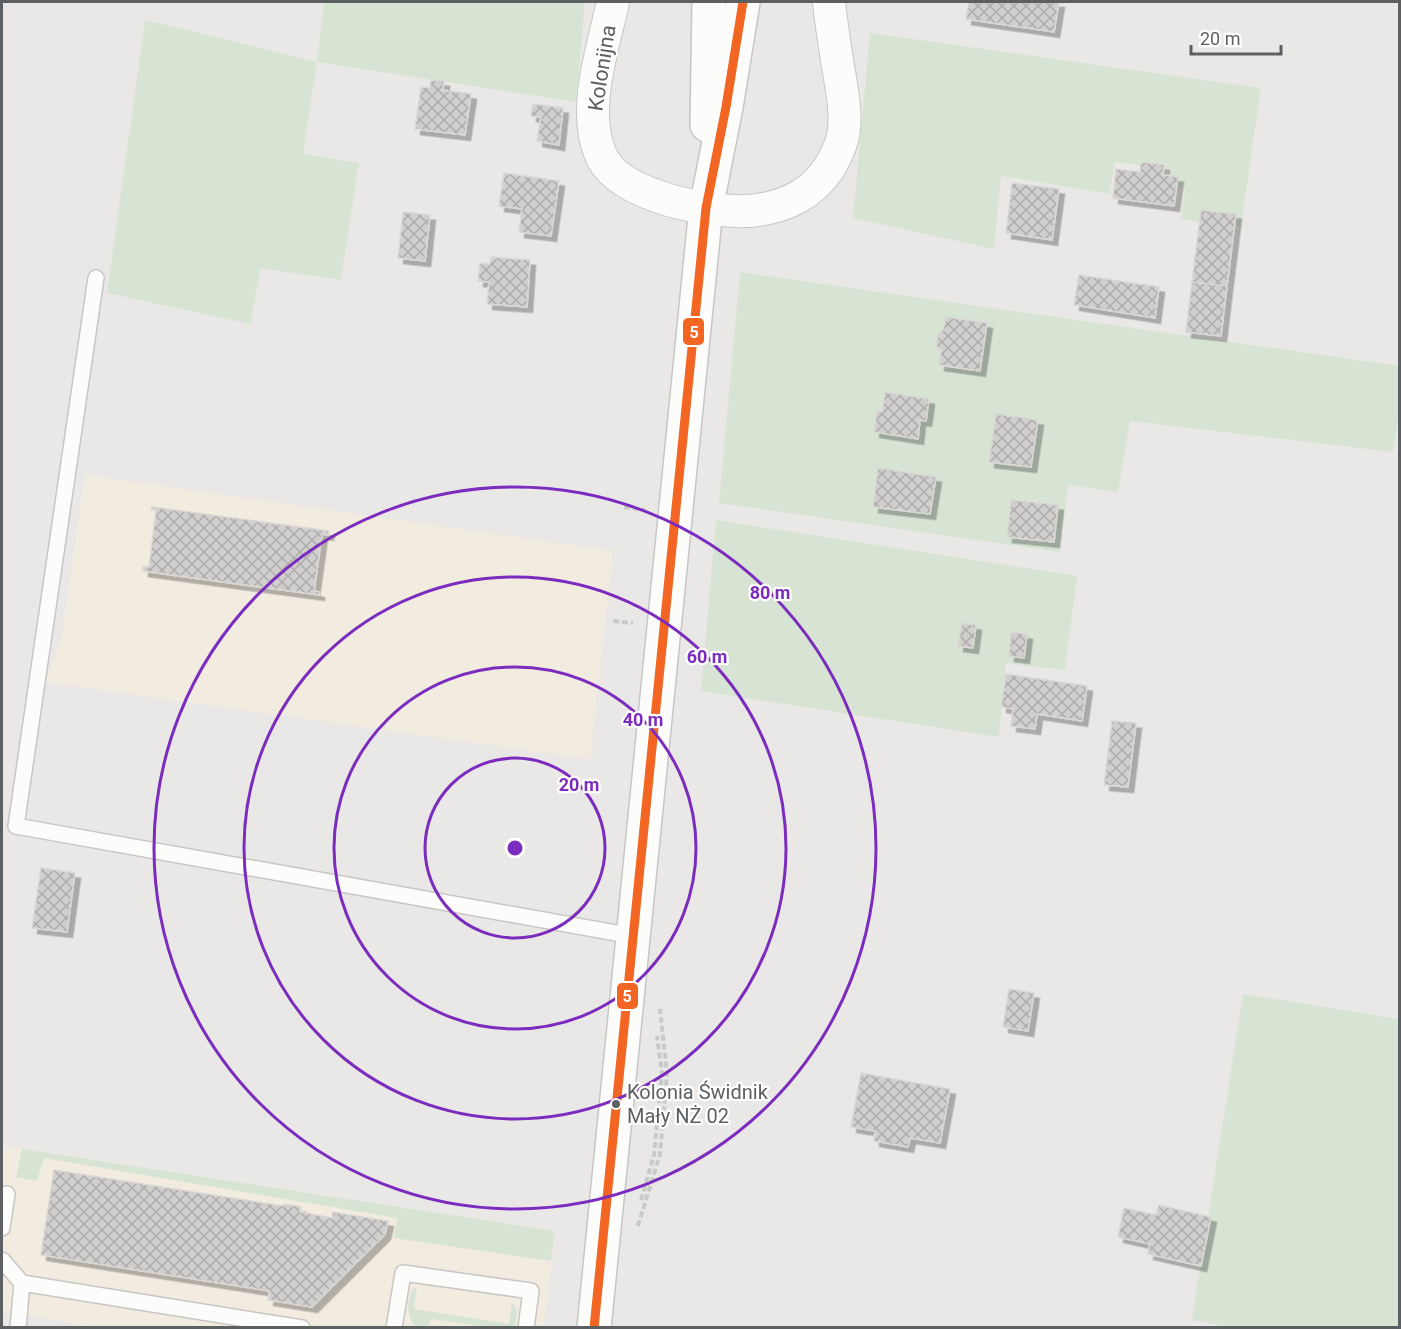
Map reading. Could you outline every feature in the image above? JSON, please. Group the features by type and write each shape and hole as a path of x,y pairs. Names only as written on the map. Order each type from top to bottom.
{"main road":[{"path":"594,1328 706,208 710,2"},
{"path":"706,208 744,2"}],"street":[{"name":"Kolonijna","path":"613,2 594,91 592,128 600,156 615,174 656,196 706,208 736,211 753,211 797,198 818,183 830,167 841,144 844,108 829,2"}],"lane":[{"path":"96,278 16,826 633,936"},
{"path":"2,1228 7,1194"},
{"path":"2,1260 22,1283 302,1328"},
{"path":"394,1328 403,1273 531,1291 526,1328"},
{"path":"18,1328 22,1283"}],"path":[{"path":"656,1028 662,1073 654,1155 634,1233 660,1154 667,1073 660,1007"}],"shaded area":[{"path":"85,475 613,551 590,759 45,682 61,641"},
{"path":"2,1146 555,1231 544,1327 97,1328 39,1317 2,1313"}],"green space":[{"path":"324,2 585,2 576,102 317,62"},
{"path":"145,20 317,62 303,154 359,163 341,280 260,268 251,324 107,293"},
{"path":"870,33 1261,88 1241,227 1181,219 1185,188 1168,185 1169,169 1115,162 1109,194 1001,176 994,249 853,218"},
{"path":"740,272 1399,366 1399,413 1393,452 1130,421 1118,492 1068,485 1059,552 719,503"},
{"path":"716,520 1077,576 1065,670 1006,663 999,737 701,691"},
{"path":"1243,994 1399,1019 1399,1327 1236,1328 1192,1320"},
{"path":"22,1149 555,1231 551,1261 394,1238 397,1218 44,1158 37,1181 16,1177"},
{"path":"417,1287 414,1309 509,1324 512,1302 517,1311 515,1327 485,1327 431,1319 428,1327 416,1327 410,1319 408,1305 412,1290"}],"building":[{"path":"969,2 1059,2 1054,32 966,19"},
{"path":"431,80 444,81 443,90 471,94 465,135 415,129 421,87 430,88"},
{"path":"533,104 563,108 559,145 537,141 541,117 531,116"},
{"path":"1141,162 1164,165 1163,175 1178,177 1174,206 1113,198 1116,169 1140,172"},
{"path":"504,173 559,181 551,236 519,232 522,209 499,206"},
{"path":"1012,183 1059,189 1052,240 1006,233"},
{"path":"1201,210 1236,214 1227,286 1192,282"},
{"path":"403,212 430,215 425,261 398,258"},
{"path":"491,257 530,260 527,307 487,304 489,282 478,281 480,263 490,264"},
{"path":"1079,275 1159,287 1155,318 1074,305"},
{"path":"1192,282 1227,286 1221,336 1186,332"},
{"path":"946,317 987,323 980,371 939,365 941,351 936,346 938,334 943,330"},
{"path":"885,392 929,399 926,421 920,420 918,439 874,432 877,411 882,412"},
{"path":"996,414 1038,420 1031,467 989,462"},
{"path":"878,468 936,477 930,514 873,507"},
{"path":"1011,500 1058,505 1054,542 1007,537"},
{"path":"152,507 329,531 328,535 322,534 314,591 319,592 319,595 143,571 143,567 149,567 156,510 151,510"},
{"path":"962,623 976,625 973,648 958,646"},
{"path":"1011,632 1027,634 1024,658 1009,656"},
{"path":"1006,674 1087,686 1082,721 1037,714 1035,729 1011,726 1013,709 1001,707"},
{"path":"1112,721 1136,723 1128,787 1104,785"},
{"path":"41,868 75,873 67,932 32,928"},
{"path":"1009,989 1034,993 1028,1031 1003,1027"},
{"path":"861,1073 950,1089 940,1143 910,1138 908,1147 874,1141 875,1131 851,1127"},
{"path":"54,1170 283,1206 284,1204 301,1207 300,1212 332,1218 333,1212 388,1221 385,1234 312,1307 268,1300 270,1291 41,1255"},
{"path":"1159,1205 1211,1217 1201,1266 1148,1254 1150,1244 1118,1237 1124,1208 1156,1215"}],"transit line":[{"name":"5","path":"594,1328 706,208 726,107 743,2"}],"place":[{"name":"Kolonia Świdnik Mały NŻ 02","path":"616,1104"}]}
